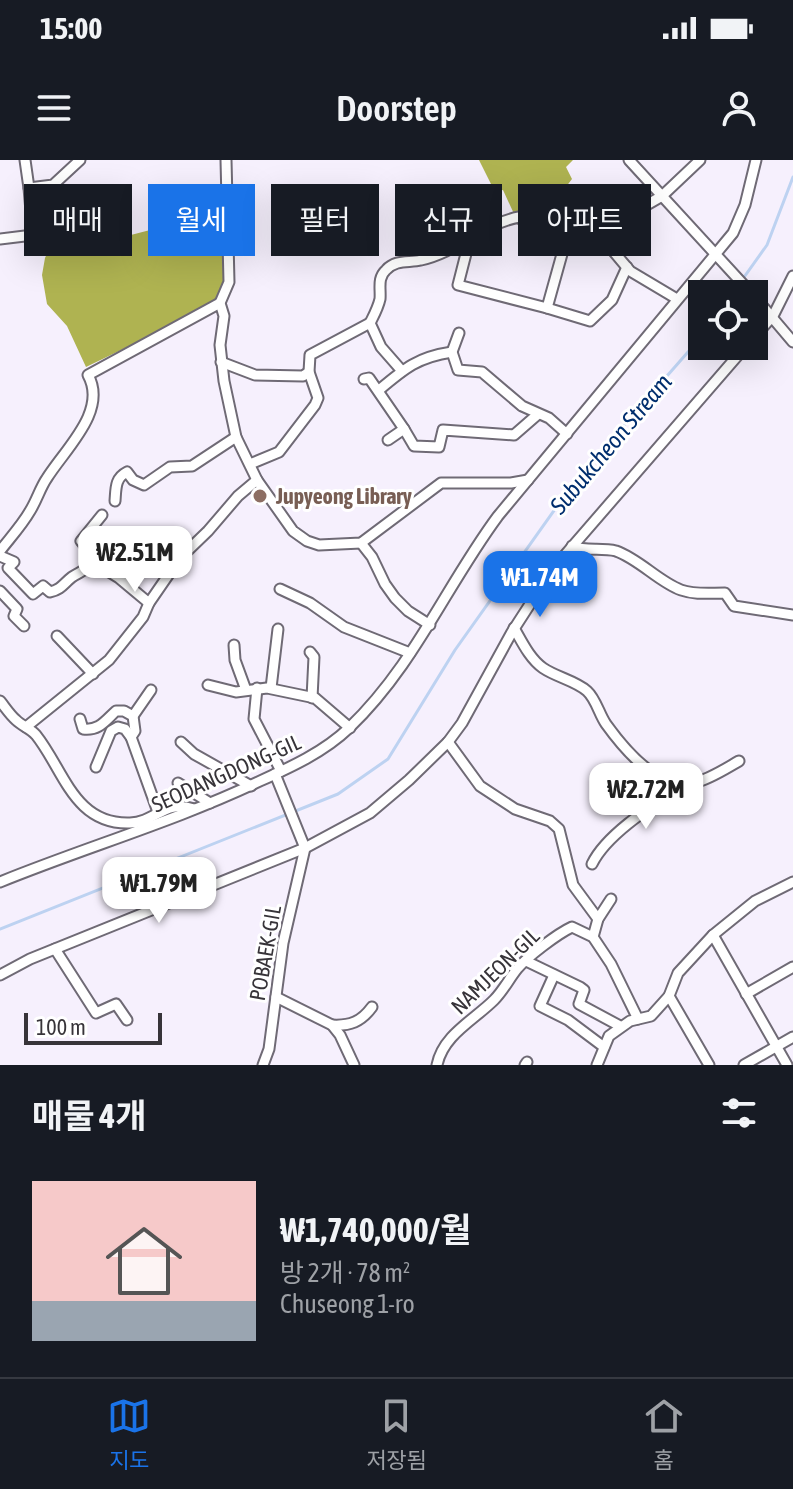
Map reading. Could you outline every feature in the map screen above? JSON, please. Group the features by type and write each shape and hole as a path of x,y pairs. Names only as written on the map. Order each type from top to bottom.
{"street":[{"path":"25,160 28,184"},
{"path":"54,184 80,160"},
{"path":"93,562 83,574 73,576 61,589 50,592 43,586 33,594 4,572 14,562 0,554 30,512 46,478 80,433 93,403 92,382 88,375 220,303 229,282 226,160"},
{"path":"629,160 738,280"},
{"path":"651,202 700,160"},
{"name":"SEODANGDONG-GIL","path":"0,882 251,786 321,750 350,728 430,625 473,550 677,299 717,258 733,233 745,205 756,160"},
{"path":"0,239 24,236"},
{"path":"250,464 279,452 315,405 318,398 309,372 310,355 370,323 380,302 380,277 386,269 401,262 420,261 433,256"},
{"path":"465,256 458,285 590,321 612,300 627,267"},
{"path":"547,308 561,256"},
{"path":"618,256 627,267 677,299"},
{"path":"768,320 793,276"},
{"path":"220,303 224,316 221,362 236,437 257,480 293,531 307,541 319,545 361,543 441,483 511,483 528,480"},
{"path":"768,311 793,342"},
{"path":"370,323 381,347 402,371"},
{"path":"459,333 452,352 458,370 482,372 522,406 549,418 567,434"},
{"path":"379,390 428,355 452,352"},
{"path":"0,975 370,813 448,742 462,723 514,628 552,570 734,360"},
{"path":"221,362 255,375 303,376 309,372"},
{"path":"364,379 369,378 379,390 414,446 439,447 443,430 514,435 537,415"},
{"path":"388,440 404,429"},
{"path":"115,501 120,475 127,472 133,480 144,485 170,467 192,466 236,437"},
{"path":"26,727 109,660 135,628 180,558 257,480"},
{"path":"102,515 81,541 93,562 119,578 149,603"},
{"path":"361,543 395,598 430,625"},
{"path":"572,546 581,550 616,551 680,589 725,593 734,606 793,615"},
{"path":"280,589 310,603 344,627 410,653"},
{"path":"0,591 17,609 14,616 24,626"},
{"path":"514,628 530,656 541,667 587,691 605,722 632,757 673,783 684,785"},
{"path":"271,688 278,629"},
{"path":"57,636 93,674"},
{"path":"234,645 235,660 246,690"},
{"path":"310,652 314,657 312,698"},
{"path":"208,685 236,692 271,688 312,698 350,728"},
{"path":"257,688 254,719 278,773 303,844"},
{"path":"131,737 135,731 133,716 151,690"},
{"path":"0,701 40,741 80,804 97,815 132,823 167,807 194,809"},
{"path":"80,719 83,729 92,730 116,711 133,716"},
{"path":"96,767 111,731 118,727 125,729 131,737 158,812"},
{"path":"181,742 194,754 251,786"},
{"path":"448,742 480,786 515,809 550,821 559,829 573,885 598,919"},
{"path":"592,864 598,852 626,825 684,785 707,779 739,761"},
{"path":"178,783 210,803"},
{"name":"POBAEK-GIL","path":"263,1065 269,1049 283,943 303,844"},
{"path":"597,1065 609,1036 620,1026 651,1016 669,996 678,973 713,935 755,901 792,885"},
{"path":"611,899 598,919 593,937 611,964 638,1019"},
{"name":"NAMJEON-GIL","path":"437,1065 448,1042 493,1001 526,961 568,928 575,927 593,937"},
{"path":"713,935 787,1065"},
{"path":"55,949 96,1013 116,1004 127,1020"},
{"path":"526,961 584,990 579,1004 620,1026"},
{"path":"746,994 793,967"},
{"path":"554,975 540,1006 568,1020 604,1047"},
{"path":"669,996 709,1065"},
{"path":"276,997 332,1025 346,1026 358,1021 372,1007"},
{"path":"332,1025 354,1065"},
{"path":"744,1065 793,1037"}],"green space":[{"path":"479,160 573,160 566,167 572,179 568,184 518,184 518,214 515,216 502,184 491,184"},
{"path":"148,231 148,256 225,256 227,289 213,302 179,322 86,367 67,326 47,304 42,275 45,258 132,256 132,235"}],"waterway":[{"name":"Subukcheon Stream","path":"742,280 767,245 793,177"},
{"name":"Subukcheon Stream","path":"0,929 338,794 388,759 455,650 575,481 688,352"}],"place":[{"name":"Jupyeong Library","path":"260,496"}]}
